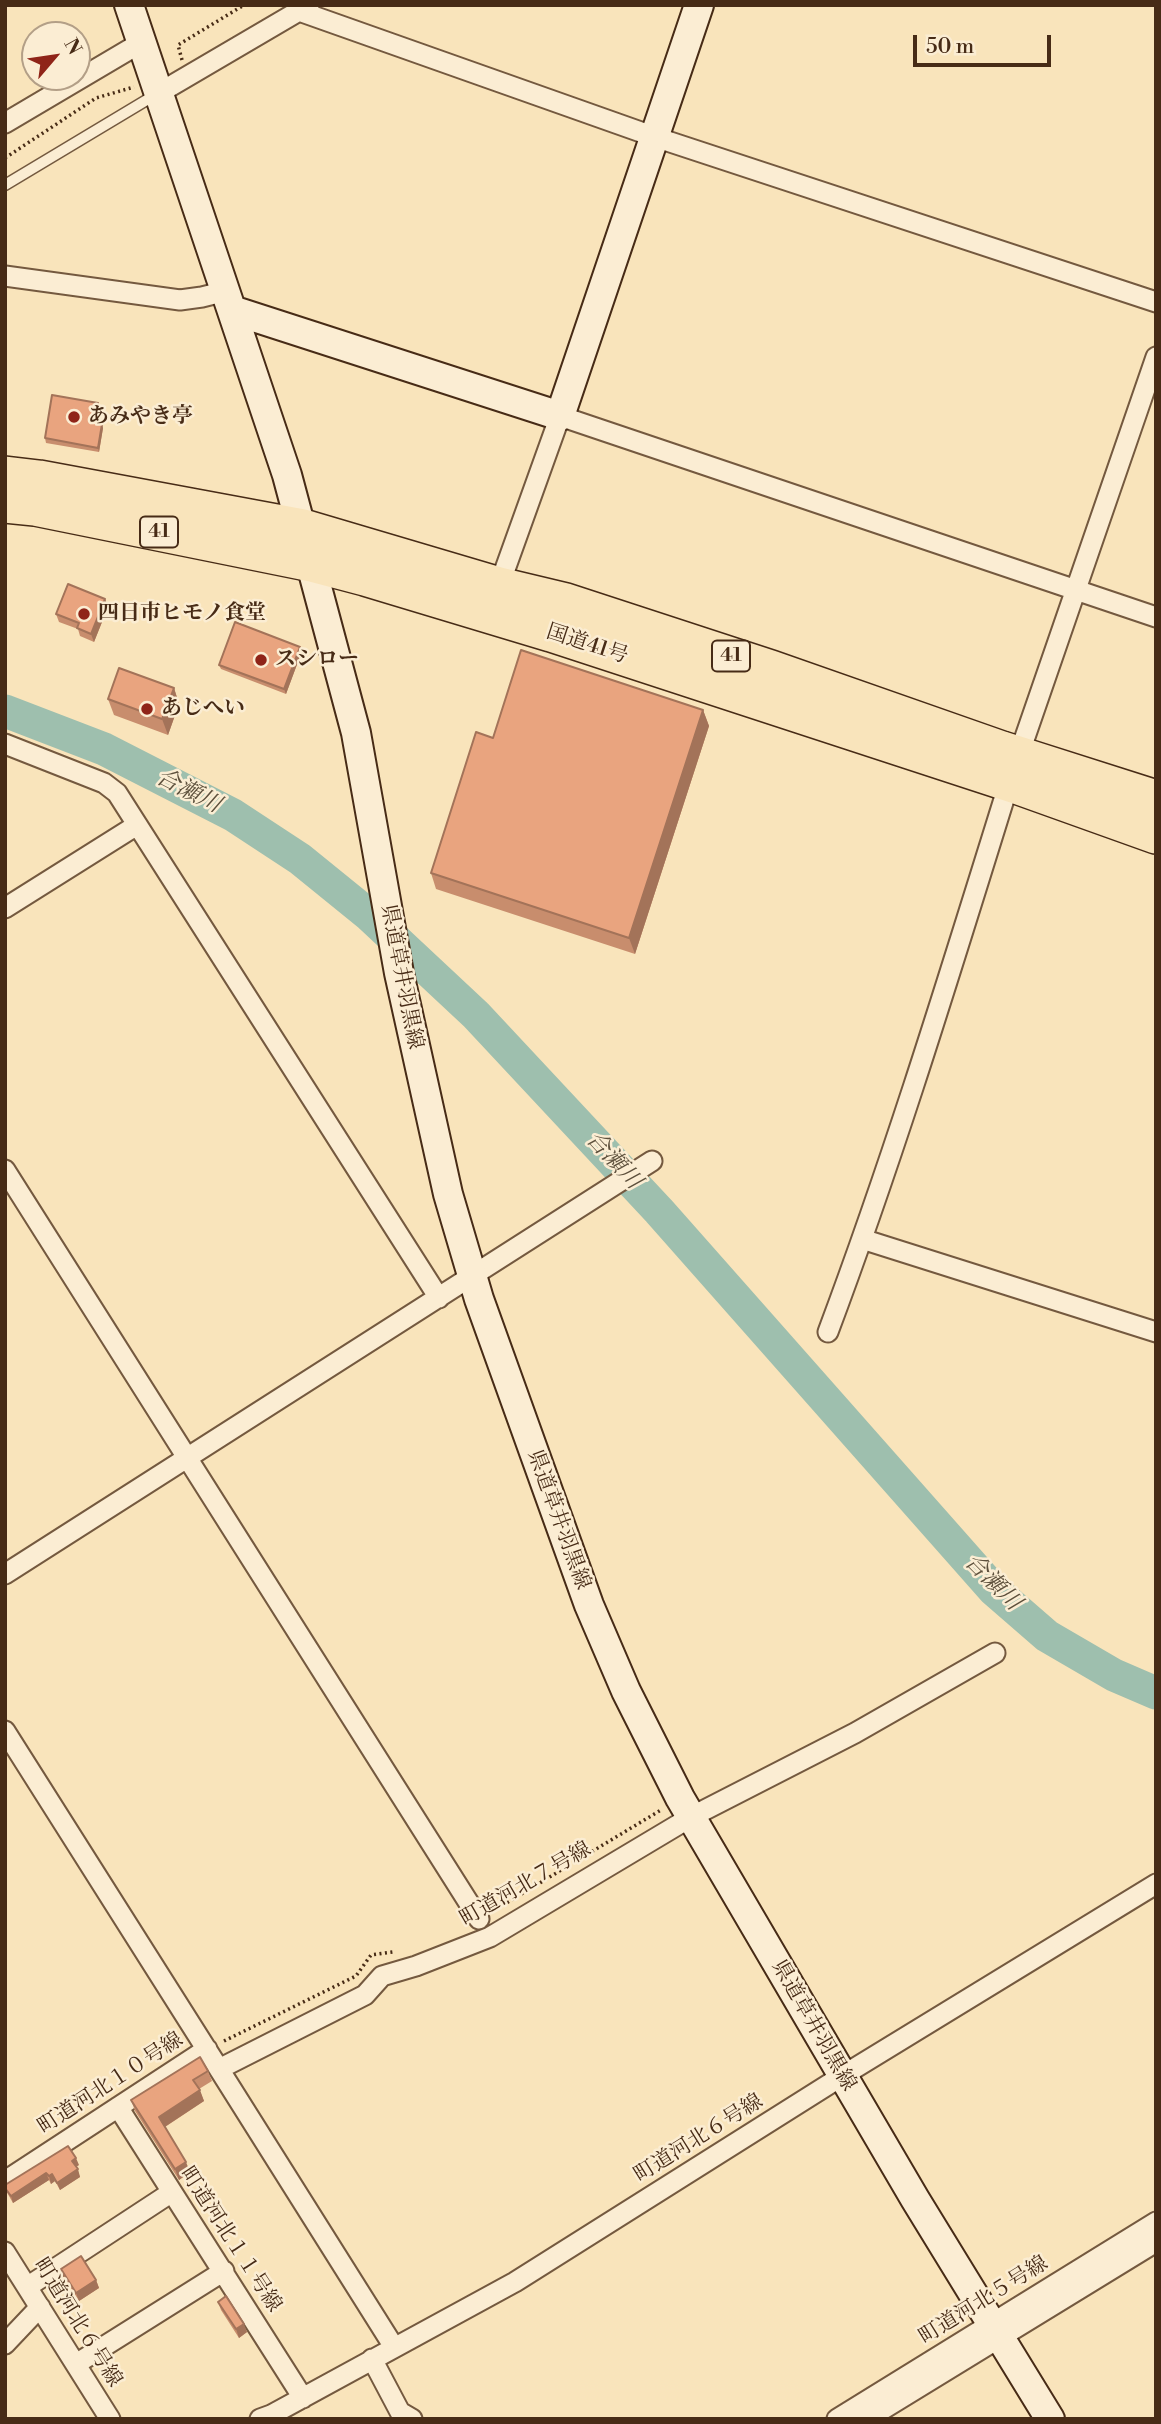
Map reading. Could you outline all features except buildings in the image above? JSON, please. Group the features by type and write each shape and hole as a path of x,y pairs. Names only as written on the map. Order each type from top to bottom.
{"highway":[{"name":"国道41号","path":"5,475 303,528 499,586 566,602 771,669 1002,750 1156,799"},
{"name":"国道41号","path":"5,503 312,563 551,633 1020,786 1156,835"}],"main road":[{"name":"県道草井羽黒線","path":"129,5 303,528 356,733 399,973 448,1195 472,1277 589,1605 626,1691 686,1808 915,2199 1051,2419"},
{"path":"229,301 560,416 699,5"}],"street":[{"path":"159,93 304,8 655,137 1156,302"},
{"path":"5,123 142,42"},
{"path":"5,276 180,300 202,298 229,301"},
{"path":"1024,740 1156,357"},
{"path":"499,586 560,416 1156,617"},
{"path":"5,744 104,783 117,793 439,1298"},
{"path":"828,1332 862,1239 954,962 1005,796"},
{"path":"5,908 137,825"},
{"path":"5,1574 652,1161"},
{"path":"5,1170 479,1919"},
{"path":"862,1239 1156,1332"},
{"name":"町道河北７号線","path":"219,2069 365,1995 382,1976 416,1966 506,1929 686,1808 866,1727 995,1653"},
{"path":"5,1731 394,2347"},
{"name":"町道河北６号線","path":"260,2419 515,2282 842,2076 1156,1884"},
{"name":"町道河北１０号線","path":"5,2181 207,2049"},
{"name":"町道河北１１号線","path":"118,2107 303,2398"},
{"path":"27,2287 172,2192"},
{"name":"町道河北５号線","path":"837,2419 996,2329 1156,2221"},
{"path":"867,2419 996,2329 1156,2242"},
{"name":"町道河北６号線","path":"5,2252 110,2419"},
{"path":"76,2364 224,2271"},
{"path":"5,2344 40,2307"},
{"path":"372,2359 400,2412 412,2419"}],"lane":[{"path":"5,185 159,93"}],"path":[{"path":"479,1919 686,1808"},
{"path":"207,2049 356,1976 371,1955 397,1952"}],"waterway":[{"name":"合瀬川","path":"5,711 104,749 233,815 300,859 369,915 476,1015 659,1211 994,1590 1047,1636 1114,1675 1156,1693"}],"place":[{"name":"あみやき亭","path":"74,417"},
{"name":"四日市ヒモノ食堂","path":"84,614"},
{"name":"スシロー","path":"261,660"},
{"name":"あじへい","path":"147,709"}]}
